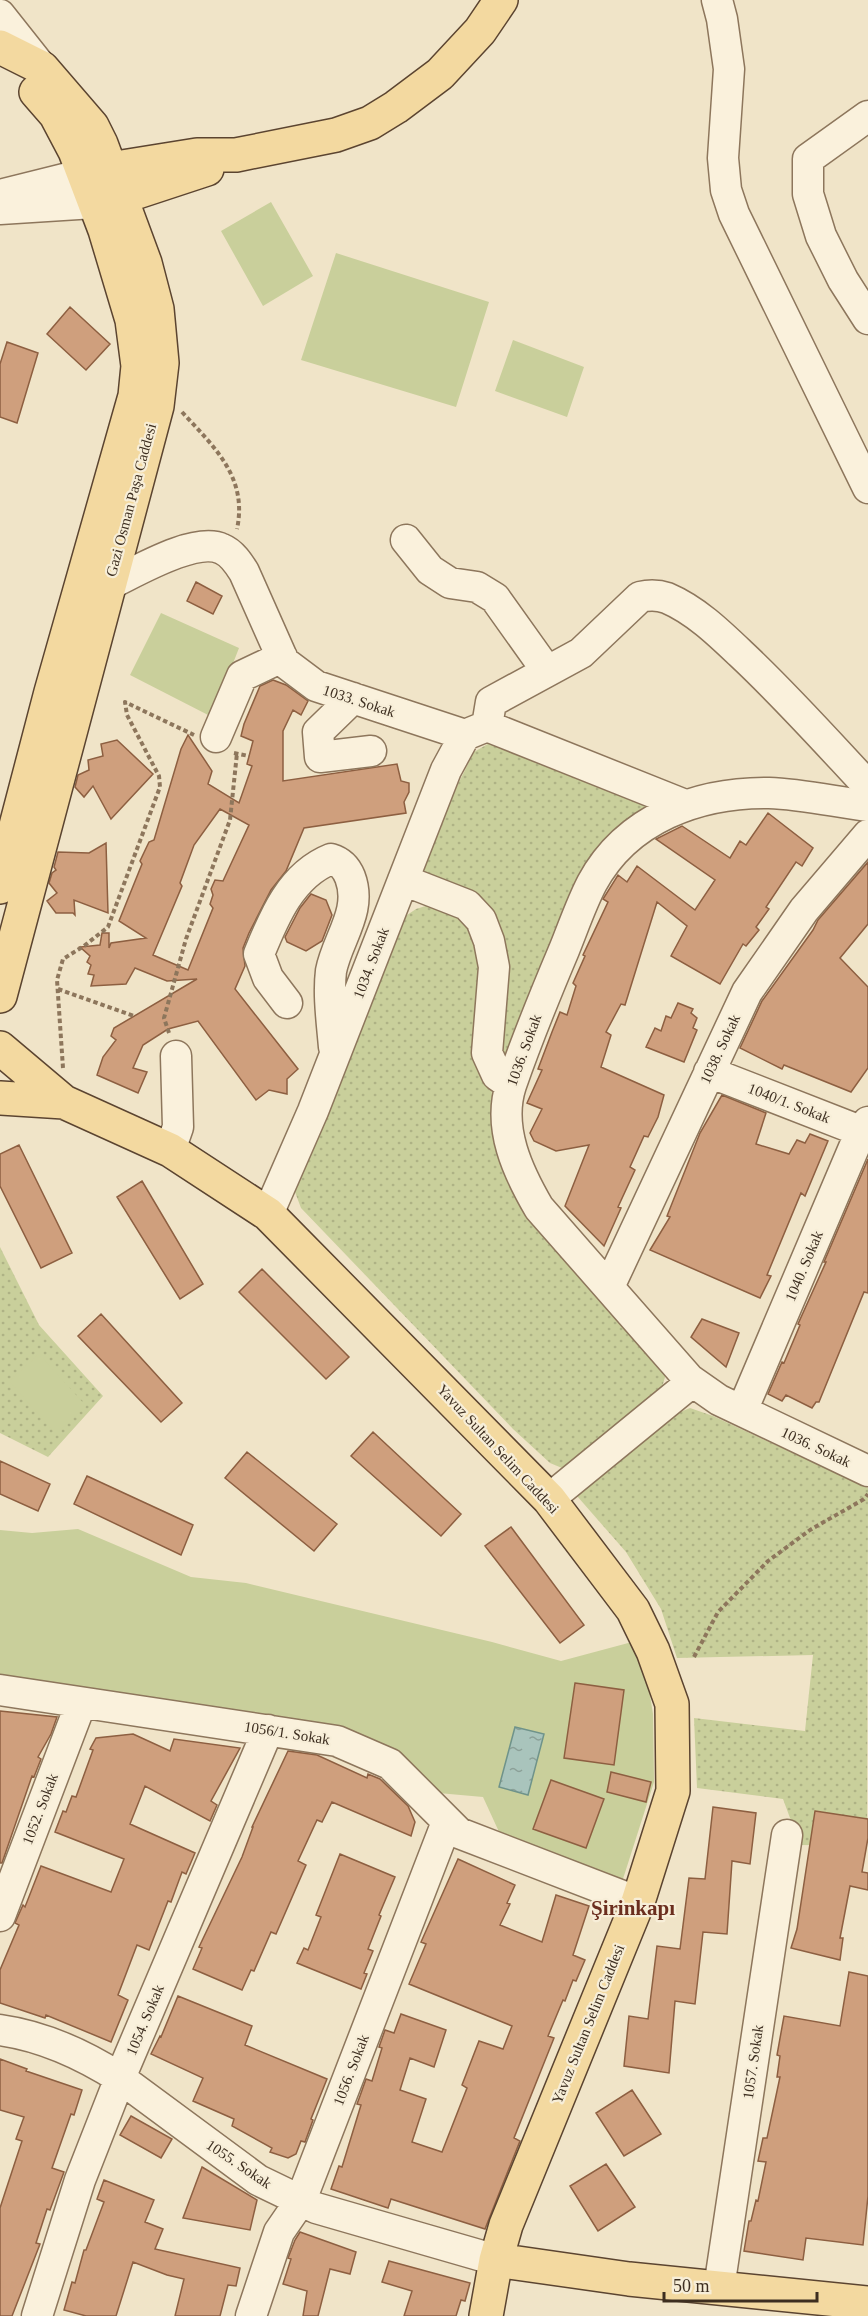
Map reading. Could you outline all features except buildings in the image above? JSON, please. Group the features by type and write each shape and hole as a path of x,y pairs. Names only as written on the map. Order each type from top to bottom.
{"main road":[{"path":"103,185 202,171 236,155 336,135 370,123 396,107 440,74 480,31 501,0"},
{"name":"Gazi Osman Paşa Caddesi","path":"0,47 42,68 92,126 132,320 138,366 135,396 51,692 0,887"},
{"name":"Gazi Osman Paşa Caddesi","path":"0,54 56,115 75,151 103,185 145,263 157,309 162,363 157,406 0,996"},
{"path":"0,1048 64,1102"},
{"path":"0,1098 64,1102"},
{"name":"Yavuz Sultan Selim Caddesi","path":"64,1102 170,1150 267,1214 549,1499 633,1610 653,1651 672,1704 673,1791 638,1902 509,2215 496,2260 486,2316"},
{"path":"496,2260 629,2279 868,2303"}],"street":[{"path":"717,0 729,69 723,158 726,190 734,214 868,488"},
{"path":"0,15 42,68"},
{"path":"868,116 808,159 808,194 821,236 843,280 868,319"},
{"path":"0,195 103,185"},
{"path":"0,209 103,185"},
{"path":"406,540 430,570 450,583 477,587 495,598 547,671 581,653 640,597 648,595 665,597 694,613 731,644 787,699 868,786"},
{"path":"108,585 178,552 204,545 222,549 238,564"},
{"name":"1033. Sokak","path":"238,564 284,662 316,686 352,698 476,730 685,805"},
{"path":"227,745 242,676 282,657"},
{"name":"1034. Sokak","path":"267,1214 313,1111 447,770 476,730 490,702 547,671"},
{"path":"352,698 318,732 320,757 371,751"},
{"name":"1036. Sokak","path":"868,806 770,793 739,795 685,805 656,818 635,832 611,856 592,883 532,1023 508,1094 508,1128 513,1155 522,1179 539,1208 693,1382 719,1400 868,1471"},
{"name":"1038. Sokak","path":"609,1287 747,992 804,910 868,835"},
{"path":"287,1003 268,978 259,954 284,899 297,883 319,863 330,859 340,862 354,887 354,906 331,972 334,1056"},
{"path":"403,880 467,905 481,920 489,941 494,967 487,1053 497,1075 511,1085"},
{"path":"170,1150 178,1127 176,1056"},
{"name":"1040/1. Sokak","path":"709,1072 866,1129"},
{"name":"1040. Sokak","path":"742,1411 866,1129"},
{"path":"549,1499 693,1382"},
{"name":"1056/1. Sokak","path":"0,1690 338,1741 390,1764 459,1833 638,1902"},
{"name":"1052. Sokak","path":"0,1916 81,1703"},
{"name":"1054. Sokak","path":"37,2316 80,2180 120,2078 268,1730"},
{"name":"1056. Sokak","path":"251,2316 279,2232 301,2200 447,1822"},
{"name":"1057. Sokak","path":"719,2288 787,1835"},
{"name":"1055. Sokak","path":"0,2030 41,2040 96,2064 120,2078 258,2180 316,2208 496,2260"}],"path":[{"path":"158,394 174,404 214,447 236,483 240,513 238,564"},
{"path":"64,1102 57,980 63,958 84,946 108,927 160,787 159,776 127,715 125,702 196,736 214,734 227,745 249,756"},
{"path":"176,1056 165,1018 186,939 230,820 227,745"},
{"path":"58,989 134,1016"},
{"path":"694,1657 718,1612 768,1561 810,1530 864,1499 868,1493"}],"green space":[{"path":"271,202 313,276 263,306 221,231"},
{"path":"336,253 489,302 456,407 301,360"},
{"path":"513,340 584,367 567,417 495,391"},
{"path":"161,613 239,648 212,717 130,675"},
{"path":"505,734 661,804 632,816 603,843 573,886 507,1069 495,1056 498,939 422,869 474,752"},
{"path":"432,904 458,911 482,945 493,1111 505,1171 524,1212 666,1374 662,1387 562,1468 550,1463 513,1429 301,1208 295,1192 401,919 416,909"},
{"path":"0,1247 39,1325 103,1396 48,1457 0,1433"},
{"path":"39,1354 86,1406 56,1434 9,1381"},
{"path":"690,1408 713,1416 868,1488 867,1846 800,1845 783,1799 697,1788 694,1718 805,1731 813,1655 677,1658 661,1609 626,1552 577,1496 668,1417"},
{"path":"78,1529 191,1577 246,1583 492,1642 561,1661 632,1642 649,1689 653,1714 654,1782 622,1882 500,1834 483,1797 427,1792 390,1752 0,1681 0,1530 32,1533"}],"water":[{"path":"515,1727 544,1734 528,1795 499,1787"}],"district":[{"name":"Şirinkapı","path":"633,1908"}]}
